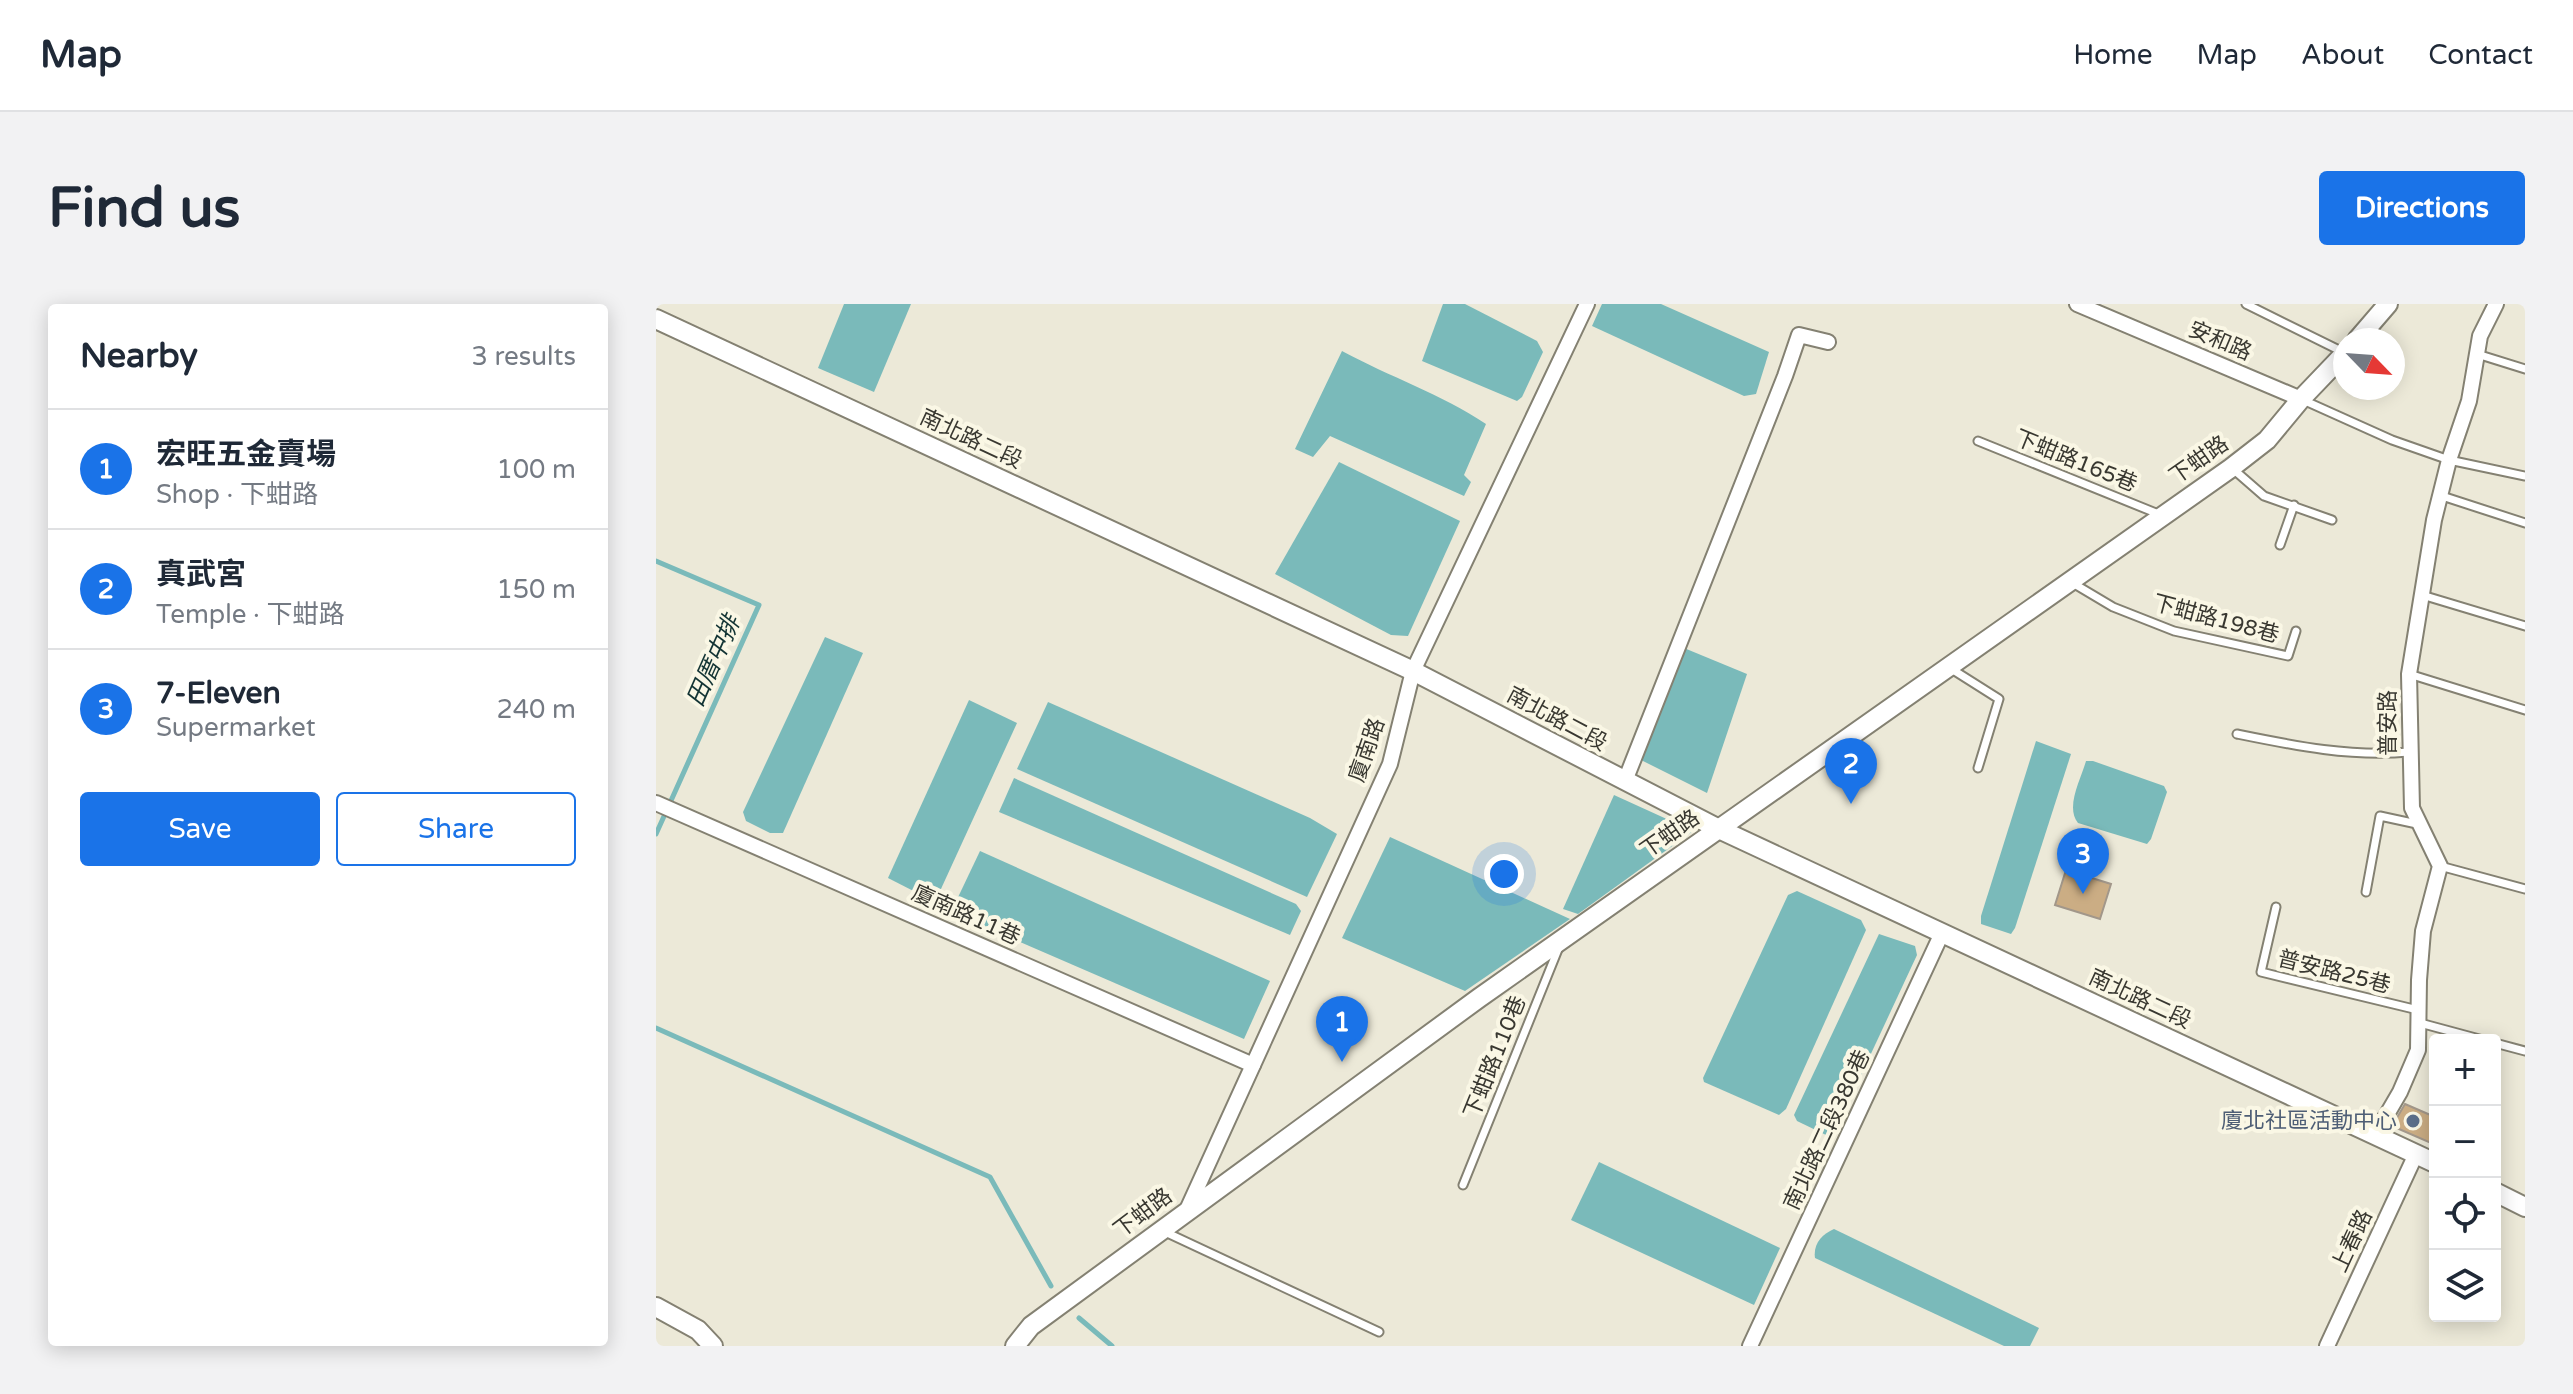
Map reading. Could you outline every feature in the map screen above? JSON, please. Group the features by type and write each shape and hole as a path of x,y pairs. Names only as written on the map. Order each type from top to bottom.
{"street":[{"name":"廈南路","path":"1187,1210 1390,764 1413,671 1587,304"},
{"name":"安和路","path":"2077,304 2301,399"},
{"path":"2367,328 2388,304"},
{"name":"普安路","path":"2440,866 2412,808 2409,674 2434,520 2449,460 2469,401 2480,336 2496,304"},
{"name":"南北路二段","path":"656,319 1413,671 1719,829 2429,1160"},
{"path":"1625,781 1799,335 1828,342"},
{"name":"下蚶路","path":"1015,1346 1031,1326 1187,1210 2231,468 2267,440 2333,366"},
{"name":"廈南路11巷","path":"664,806 1253,1065"},
{"path":"2375,1135 2400,1092 2418,1050 2423,931 2440,866"},
{"name":"南北路二段380巷","path":"1750,1346 1942,933"},
{"name":"上春路","path":"2327,1346 2416,1154"},
{"path":"2501,1195 2525,1207"},
{"path":"656,1307 698,1330 713,1346"}],"lane":[{"path":"2246,304 2333,347"},
{"path":"2477,354 2525,369"},
{"path":"2301,399 2392,440 2449,460 2525,476"},
{"name":"下蚶路165巷","path":"1978,441 2161,515"},
{"path":"2231,468 2264,496 2332,520"},
{"path":"2442,496 2525,523"},
{"path":"2280,545 2294,505"},
{"name":"下蚶路198巷","path":"2069,581 2113,607 2174,631 2245,647 2288,656 2296,631"},
{"path":"2422,595 2525,626"},
{"path":"1948,667 1999,699 1978,768"},
{"path":"2409,674 2525,710"},
{"path":"2237,734 2315,749 2371,755 2409,752"},
{"path":"2366,892 2380,816 2419,824"},
{"path":"2440,866 2525,889"},
{"name":"普安路25巷","path":"2276,907 2261,972 2419,1017"},
{"name":"下蚶路110巷","path":"1463,1185 1561,942"},
{"path":"2419,1017 2466,1034"},
{"path":"2501,1045 2525,1051"},
{"path":"1160,1230 1379,1332"}],"water":[{"path":"844,304 911,304 874,392 818,368"},
{"path":"1443,304 1465,304 1537,341 1543,352 1522,397 1517,401 1422,361"},
{"path":"1602,304 1661,304 1769,352 1756,394 1744,396 1592,326"},
{"path":"1342,351 1486,424 1464,475 1471,482 1464,496 1330,436 1313,457 1295,449"},
{"path":"1339,462 1460,521 1408,636 1391,635 1275,574"},
{"path":"825,637 863,653 783,833 770,833 746,821 743,812"},
{"path":"1684,648 1747,674 1707,793 1641,760"},
{"path":"969,700 1017,723 935,902 888,878"},
{"path":"1048,702 1310,818 1337,834 1307,897 1017,769"},
{"path":"2036,741 2071,754 2011,934 1981,924 1981,916"},
{"path":"2086,761 2164,786 2167,792 2147,844 2078,823 2074,816 2074,801"},
{"path":"1014,778 1296,904 1301,911 1290,935 999,812"},
{"path":"1614,795 1693,831 1578,914 1563,909"},
{"path":"1390,837 1570,919 1465,991 1342,938"},
{"path":"980,851 1270,981 1244,1039 951,912"},
{"path":"1797,891 1861,920 1866,930 1786,1109 1779,1115 1704,1082 1703,1078 1788,895"},
{"path":"1879,934 1915,946 1917,955 1834,1133 1826,1135 1797,1121 1794,1115"},
{"path":"1599,1162 1780,1248 1754,1305 1571,1220"},
{"path":"1834,1229 2039,1328 2030,1346 2004,1346 1815,1258 1819,1240"}],"building":[{"path":"2066,870 2111,884 2100,919 2055,905"},
{"name":"廈北社區活動中心","path":"2405,1104 2429,1114 2429,1142 2392,1126"}],"waterway":[{"name":"田厝中排","path":"656,561 759,605 656,834"},
{"path":"656,1028 990,1177 1051,1286"},
{"path":"1079,1318 1112,1346"}],"place":[{"name":"真武宮","path":"1851,804"},
{"name":"7-Eleven","path":"2083,894"},
{"name":"宏旺五金賣場","path":"1342,1062"},
{"name":"廈北社區活動中心","path":"2413,1121"}]}
